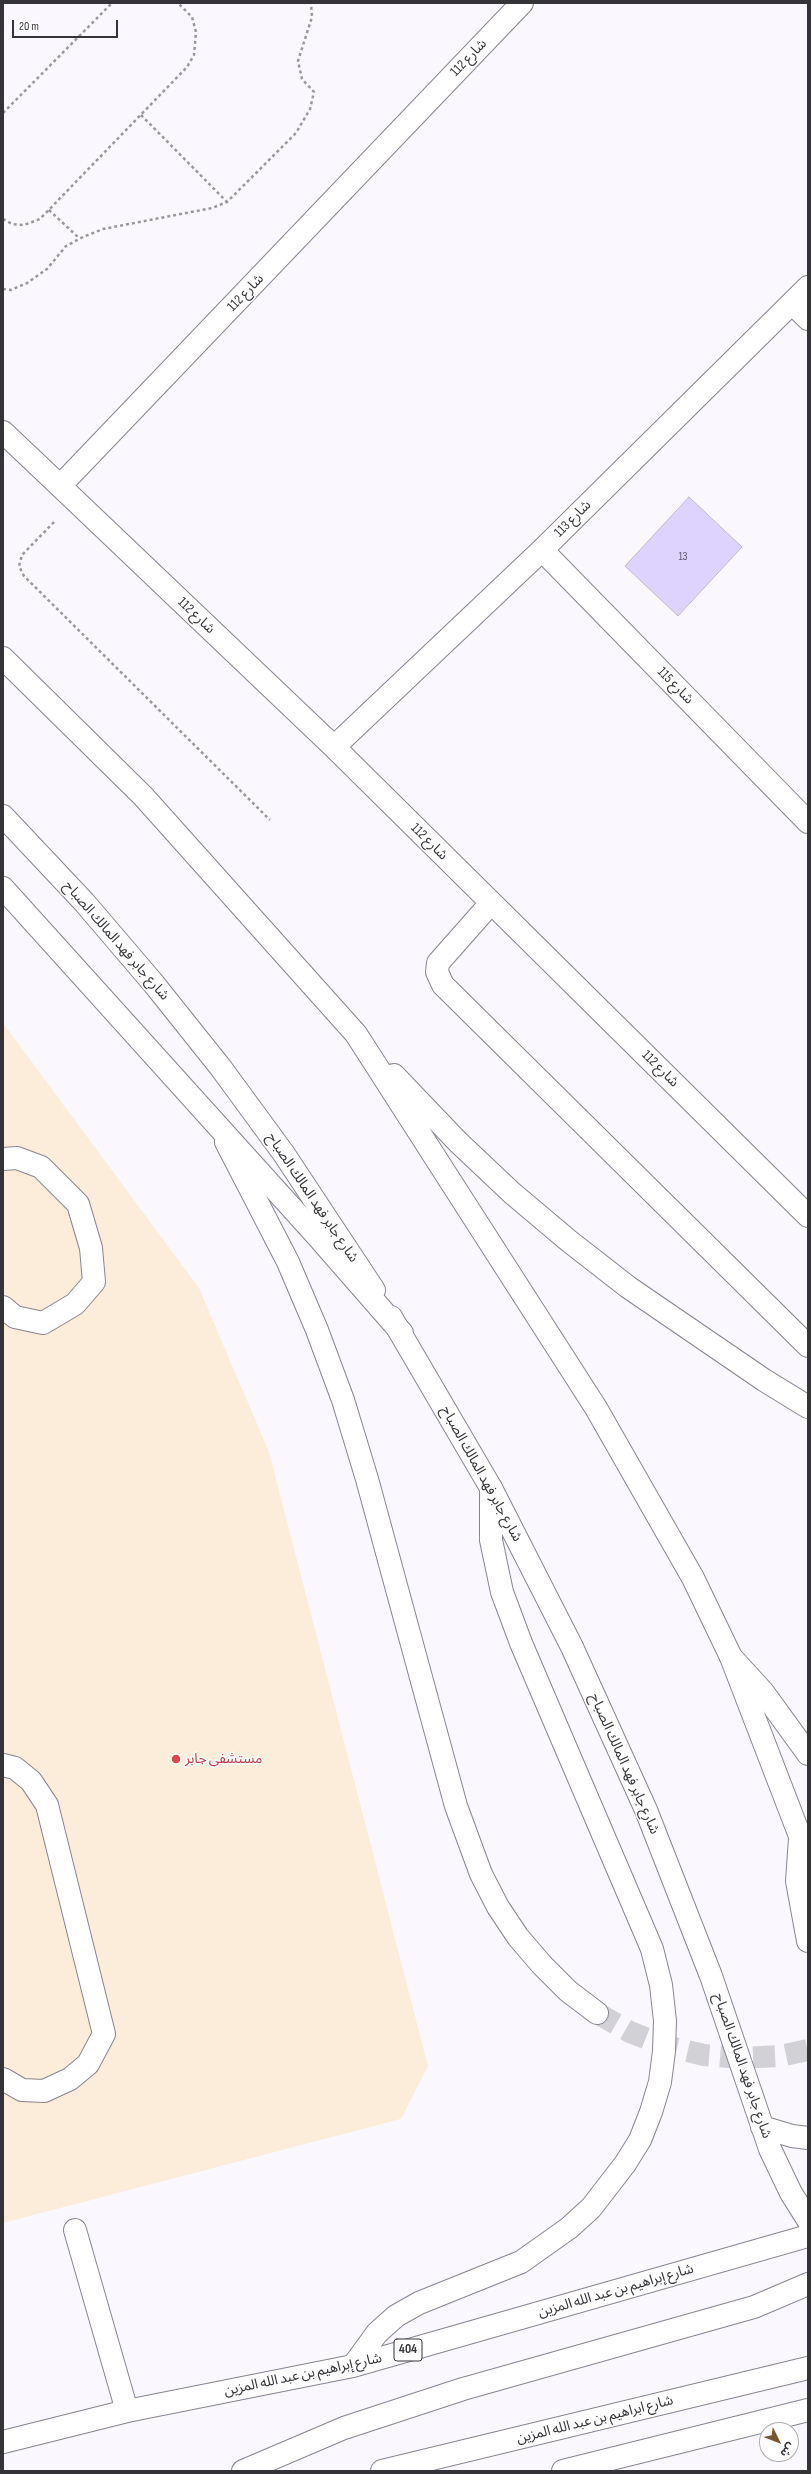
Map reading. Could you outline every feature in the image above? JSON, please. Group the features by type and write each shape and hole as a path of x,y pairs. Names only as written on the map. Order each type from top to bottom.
{"main road":[{"name":"شارع 112","path":"522,3 68,493 334,747 808,1216"},
{"name":"شارع 113","path":"334,747 542,550 808,287"},
{"path":"792,303 808,319"},
{"path":"3,432 68,493"},
{"name":"شارع 115","path":"542,550 808,822"},
{"path":"3,658 143,796 356,1034 458,1142 512,1193 569,1241 628,1287 764,1380 808,1407"},
{"name":"شارع جابر فهد المالك الصباح","path":"3,816 84,902 154,984 220,1068 284,1154 402,1333 491,1488 572,1647 646,1810 711,1976 762,2127 780,2172 808,2220"},
{"path":"3,888 318,1237 402,1333"},
{"path":"491,903 438,963 437,972 443,985 808,1346"},
{"path":"356,1034 596,1408 693,1578 731,1657 808,1857"},
{"path":"220,1130 288,1262 317,1330 343,1400 367,1479 456,1806 481,1874 498,1907 518,1937 563,1986 597,2013"},
{"path":"3,1159 16,1158 41,1167 78,1204 91,1248 94,1282 75,1304 43,1324 15,1317 3,1307"},
{"path":"353,2366 377,2333 396,2316 419,2303 521,2262 569,2228 591,2208 625,2164 640,2140 651,2112 660,2082 664,2051 665,2021 661,1984 652,1949 521,1644 502,1592 491,1540 491,1488"},
{"path":"731,1657 763,1692 808,1754"},
{"path":"3,1765 15,1768 31,1781 47,1805 104,2034 88,2064 70,2079 44,2092 22,2090 3,2079"},
{"path":"800,1835 797,1881 808,1941"},
{"path":"762,2127 792,2136 808,2138"},
{"path":"75,2230 127,2411"},
{"name":"شارع إبراهيم بن عبد الله المزين","path":"3,2442 127,2411 353,2366 808,2236"},
{"path":"243,2471 344,2428 463,2389 754,2307 808,2284"},
{"name":"شارع ابراهيم بن عبد الله المزين","path":"382,2471 808,2368"},
{"path":"563,2471 808,2410"}],"path":[{"path":"3,113 112,3"},
{"path":"3,219 12,224 24,225 40,219 188,67 194,55 196,32 192,18 178,3"},
{"path":"3,289 11,290 28,283 47,269 66,246 103,229 212,208 227,202 296,133 310,109 314,92 302,79 298,61 312,16 311,3"},
{"path":"141,115 227,202"},
{"path":"49,210 80,239"},
{"path":"68,493 22,554 19,566 21,572 270,820"}],"shaded area":[{"name":"مستشفى جابر","path":"3,1023 199,1288 269,1452 428,2066 401,2119 3,2223"}],"building":[{"path":"689,497 742,547 678,616 625,566"}],"tunnel":[{"path":"597,2013 630,2032 666,2046 704,2055 741,2058 780,2056 808,2050"}],"place":[{"name":"مستشفى جابر","path":"176,1759"}]}
